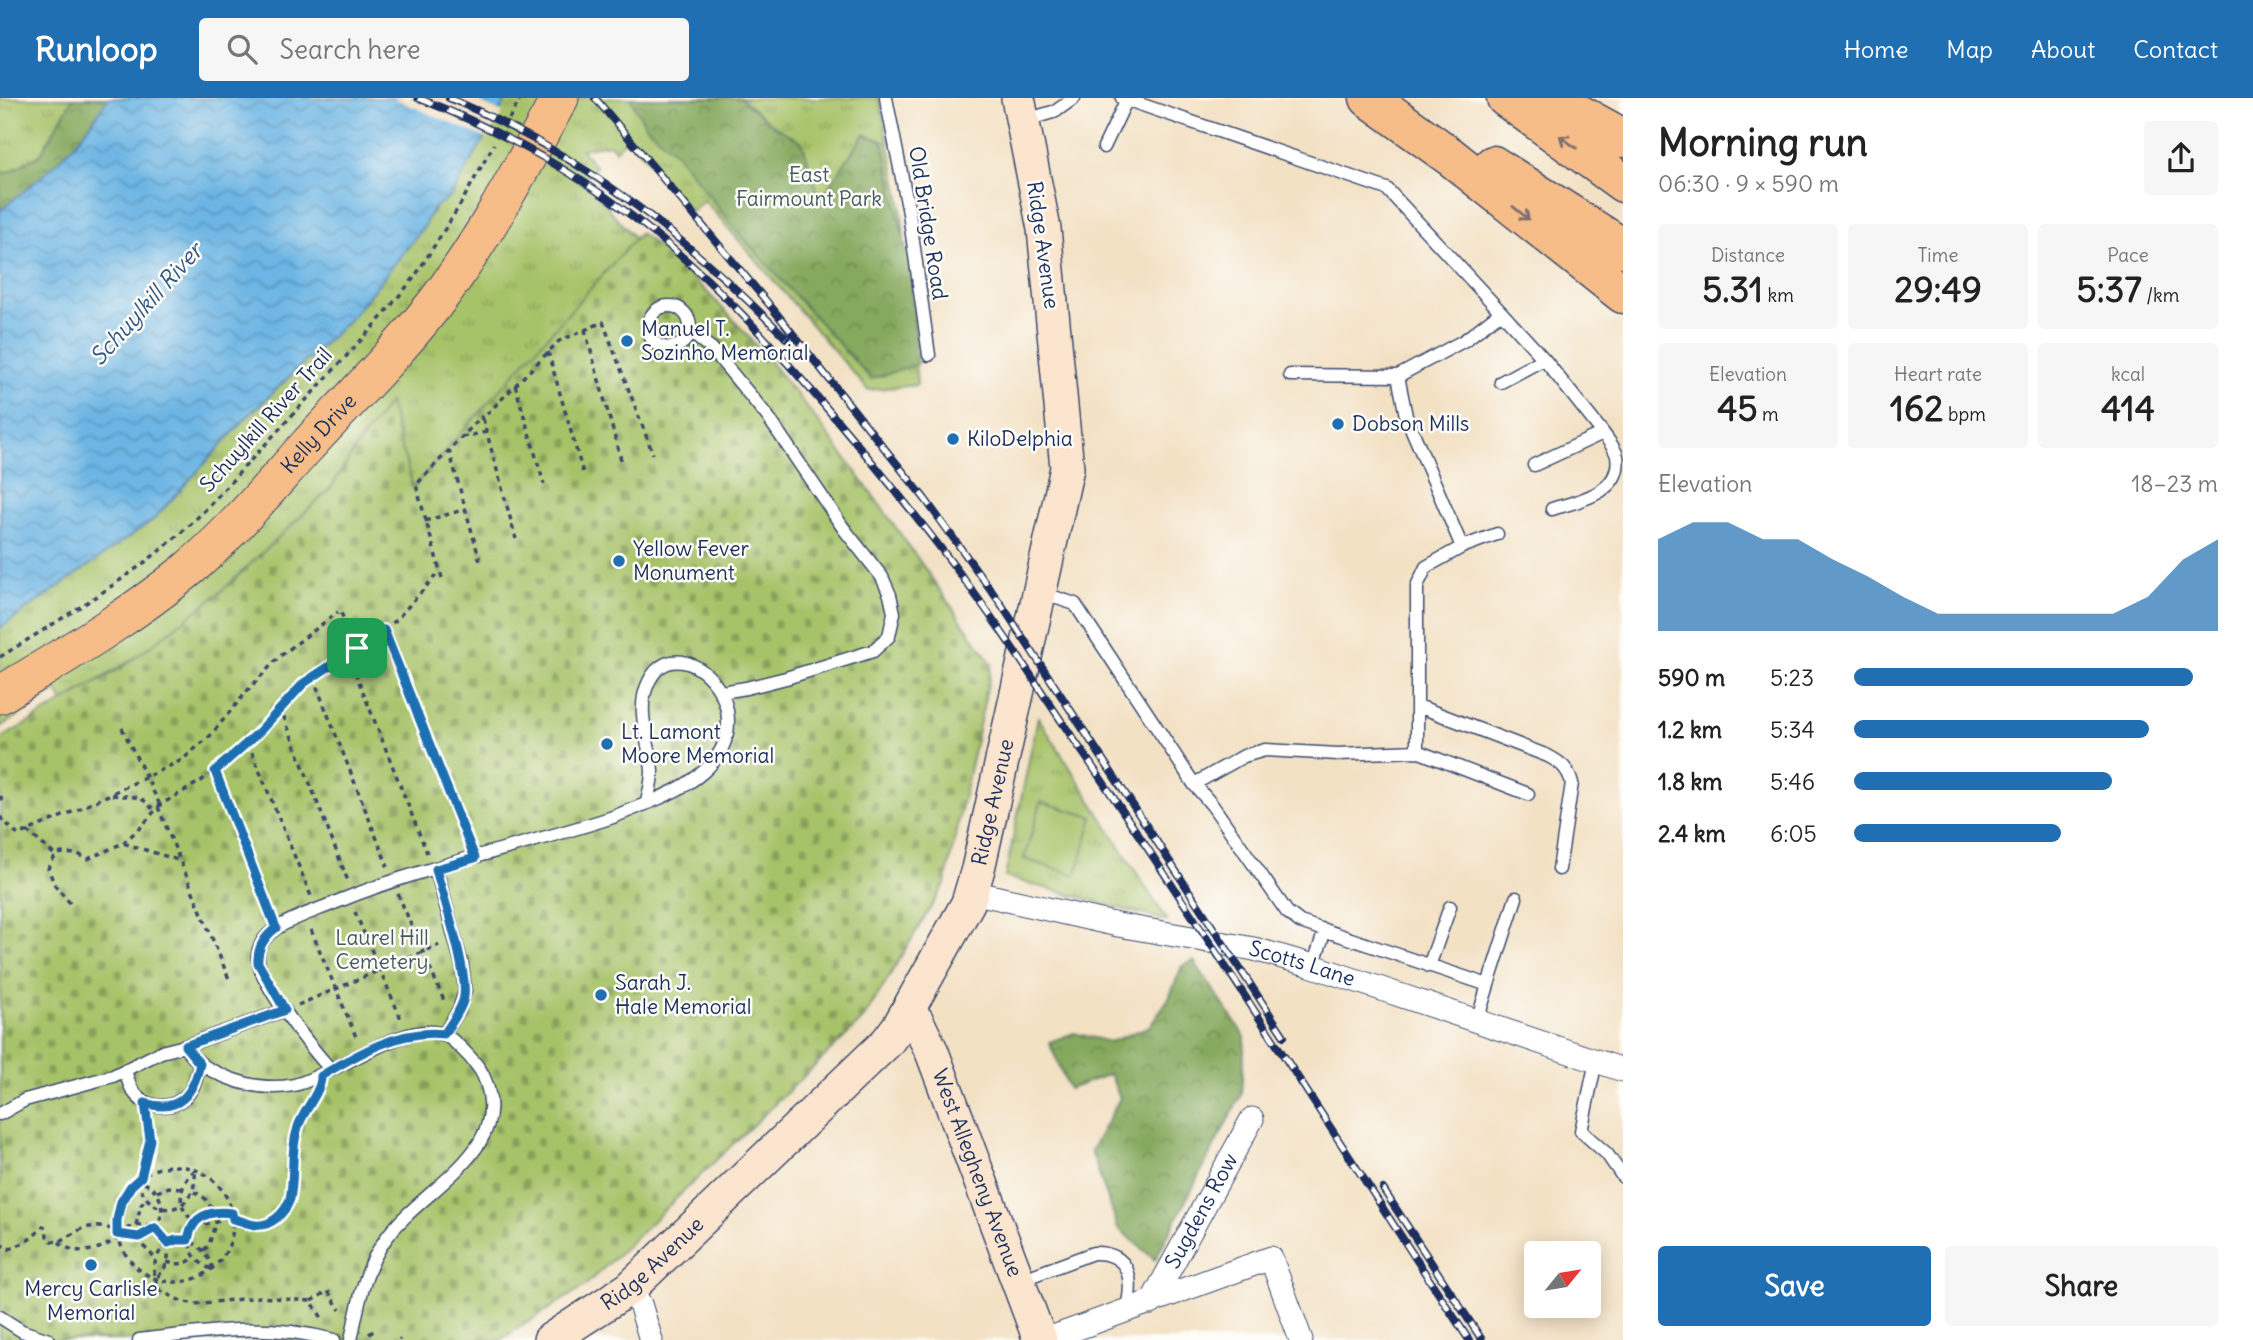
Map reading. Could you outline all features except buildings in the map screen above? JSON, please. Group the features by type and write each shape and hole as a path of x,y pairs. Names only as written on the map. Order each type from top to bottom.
{"highway":[{"path":"1369,98 1451,157 1623,294"},
{"path":"1376,98 1527,186 1623,248"},
{"path":"1506,98 1623,183"},
{"path":"1550,98 1623,138"}],"main road":[{"name":"Kelly Drive","path":"0,695 140,606 184,572 237,524 443,293 476,245 560,98"},
{"name":"Ridge Avenue","path":"550,1340 630,1288 895,1033 964,912 972,892 1067,468 1044,229 1020,109"},
{"name":"West Allegheny Avenue","path":"908,1011 932,1052 1040,1340"}],"street":[{"name":"Scotts Lane","path":"972,892 1118,925 1254,949 1313,966 1623,1070"},
{"name":"Sugdens Row","path":"1151,1303 1252,1119"},
{"path":"1045,1340 1271,1258 1301,1340"},
{"path":"630,1288 640,1304 651,1340"}],"lane":[{"name":"Old Bridge Road","path":"886,98 909,213 929,355"},
{"path":"1020,109 1056,111 1074,98"},
{"path":"1104,147 1124,99 1387,189 1544,359 1603,433 1617,455 1617,474 1602,493 1552,509"},
{"path":"1290,375 1398,376 1465,340 1501,312"},
{"path":"689,331 712,349 768,417 844,529 882,577 894,613 889,636 873,651 786,678 722,692"},
{"path":"1500,382 1544,359"},
{"path":"1398,376 1406,416 1462,547"},
{"path":"1534,465 1603,433"},
{"path":"1417,751 1417,586 1426,567 1462,547 1497,534"},
{"path":"1040,592 1074,604 1194,784 1212,805 1287,912 1300,922 1488,985"},
{"path":"326,1073 258,963 257,956 262,942 276,928 351,896 393,881 600,821 647,802 694,779 715,759 728,731 727,710 722,692 710,676 693,665 668,663 650,679 643,704 652,770 647,802"},
{"path":"1418,706 1548,756 1561,763 1569,772 1572,783 1559,869"},
{"path":"1194,784 1244,756 1265,750 1338,754 1417,751 1528,794"},
{"path":"435,869 461,965 465,991 453,1021 444,1034"},
{"path":"1477,1021 1516,898"},
{"path":"1429,966 1451,907"},
{"path":"1313,966 1325,930"},
{"path":"0,1114 36,1096 100,1080 150,1056 285,1010"},
{"path":"185,1046 200,1064 240,1082 268,1087 295,1085 326,1073 363,1053 407,1037 426,1033 444,1034 469,1055 482,1074 490,1100 488,1128 484,1138 465,1162 416,1205 384,1240 365,1280 351,1340"},
{"path":"1596,1060 1581,1131 1607,1154 1623,1177"},
{"path":"125,1070 133,1090 145,1103 162,1106 181,1100 193,1087 200,1064"},
{"path":"1017,1281 1093,1253 1106,1253 1118,1259 1126,1268 1131,1282 1126,1312"},
{"path":"0,1317 22,1331 48,1340"},
{"path":"139,1340 252,1328 284,1330 326,1339"}],"path":[{"path":"509,119 521,98"},
{"name":"Schuylkill River Trail","path":"0,657 125,575 183,531 205,510 374,326 414,278 494,144"},
{"path":"442,578 416,485 481,417 482,419 563,338 603,322 653,454"},
{"path":"584,330 622,463"},
{"path":"548,352 583,473"},
{"path":"515,385 544,484"},
{"path":"482,419 516,539"},
{"path":"462,437 486,432"},
{"path":"449,450 480,561"},
{"path":"425,521 466,509"},
{"path":"70,903 49,873 49,866 56,856 70,853 88,859 123,843 159,806 215,771 248,743 280,707 313,677 384,630 406,610 440,571"},
{"path":"0,817 18,835 173,766 202,744 279,657 339,613 357,648"},
{"path":"384,630 475,858"},
{"path":"348,654 435,869"},
{"path":"313,677 393,881 453,1021"},
{"path":"280,707 407,1037"},
{"path":"122,728 159,806 229,979"},
{"path":"248,743 363,1053"},
{"path":"215,771 276,928"},
{"path":"110,795 136,796 145,801 153,811"},
{"path":"27,831 56,856"},
{"path":"123,843 181,861"},
{"path":"285,1010 454,939"},
{"path":"213,1269 194,1257 188,1240 195,1221 211,1213 232,1216 256,1225 277,1218 287,1206 292,1188 296,1134 326,1073"},
{"path":"145,1103 150,1140 139,1178 146,1199 162,1208 182,1205 193,1192 195,1170"},
{"path":"171,1166 195,1170 215,1182 223,1192 232,1216 231,1241 213,1269 180,1283 156,1279 132,1264 117,1234 121,1202 131,1186 155,1169 171,1166"},
{"path":"195,1170 181,1188 182,1205 195,1221 215,1224 232,1216"},
{"path":"59,1242 86,1227 100,1225 117,1234 139,1237 155,1228 162,1208 156,1192 139,1178"},
{"path":"156,1192 169,1187 181,1188"},
{"path":"193,1192 203,1196 211,1213"},
{"path":"136,1225 141,1205 146,1199"},
{"path":"204,1250 209,1245 215,1224"},
{"path":"0,1244 9,1249 23,1244 43,1226 51,1241 78,1251 108,1245 117,1234 136,1225 155,1228 168,1243 167,1262 156,1279"},
{"path":"139,1237 146,1249 156,1258"},
{"path":"213,1269 204,1250 188,1240 176,1240 168,1243 156,1258 154,1273 161,1291 181,1301 195,1304 260,1297 312,1301 328,1290 344,1315"},
{"path":"167,1262 187,1262 194,1257"},
{"path":"312,1301 326,1324 330,1324"},
{"path":"370,1333 377,1329"}],"green space":[{"path":"0,98 108,98 0,210"},
{"path":"73,98 108,98 86,131 60,160 0,210 0,173 9,172 40,155"},
{"name":"East Fairmount Park","path":"499,98 879,98 901,203 917,385 868,390 704,200 691,212 629,138 615,150 610,144 581,149 596,167 583,179 635,239 413,488 389,404 357,446 331,488 222,591 141,654 63,702 57,691 0,727 0,628 153,520 247,417 350,319 424,227 434,209 450,197 504,103"},
{"path":"630,98 740,98 774,126 802,142 820,200 864,134 883,141 910,268 918,364 871,379 733,227 676,153 646,126"},
{"name":"Laurel Hill Cemetery","path":"640,233 707,292 786,382 900,533 992,664 945,884 864,1018 586,1285 500,1340 0,1340 0,739 123,667 222,591 331,488 357,446 389,403 413,487"},
{"path":"1038,717 1167,921 1005,877"},
{"path":"1041,802 1093,817 1076,875 1024,859"},
{"path":"1194,961 1245,1037 1241,1095 1155,1260 1118,1228 1091,1151 1120,1098 1110,1074 1069,1089 1049,1042 1074,1033 1110,1042 1150,1026 1169,998 1182,966"}],"water":[{"name":"Schuylkill River","path":"108,98 402,98 401,101 407,103 409,98 499,98 505,103 450,197 434,209 424,227 350,319 247,417 153,520 0,628 0,210 60,160 86,131"}],"pier":[{"path":"393,98 471,98 503,113 488,139"}],"railway":[{"path":"418,98 483,126 545,159 605,196 633,217 723,295 838,422 937,543 1003,633 1183,902 1469,1340"},
{"path":"449,98 544,145 630,201 709,265 786,338"},
{"path":"595,98 773,309 925,499 1001,604 1284,1036"},
{"path":"1383,1189 1482,1340"}],"place":[{"name":"Manuel T. Sozinho Memorial","path":"627,341"},
{"name":"Dobson Mills","path":"1338,424"},
{"name":"KiloDelphia","path":"953,439"},
{"name":"Yellow Fever Monument","path":"619,561"},
{"name":"Lt. Lamont Moore Memorial","path":"607,744"},
{"name":"Sarah J. Hale Memorial","path":"601,995"},
{"name":"Mercy Carlisle Memorial","path":"91,1265"}],"route":[{"path":"384,630 475,858 436,869 464,979 465,991 459,1010 444,1034 416,1034 391,1042 351,1058 321,1076 319,1087 299,1123 293,1149 290,1199 277,1218 256,1225 233,1219 232,1213 206,1214 191,1226 188,1240 168,1243 155,1228 139,1237 117,1234 121,1202 131,1186 141,1177 150,1140 145,1103 162,1106 181,1100 188,1095 197,1077 200,1064 185,1046 285,1010 261,971 257,956 262,942 276,928 215,771 258,733 297,689 357,648 384,630"}]}
